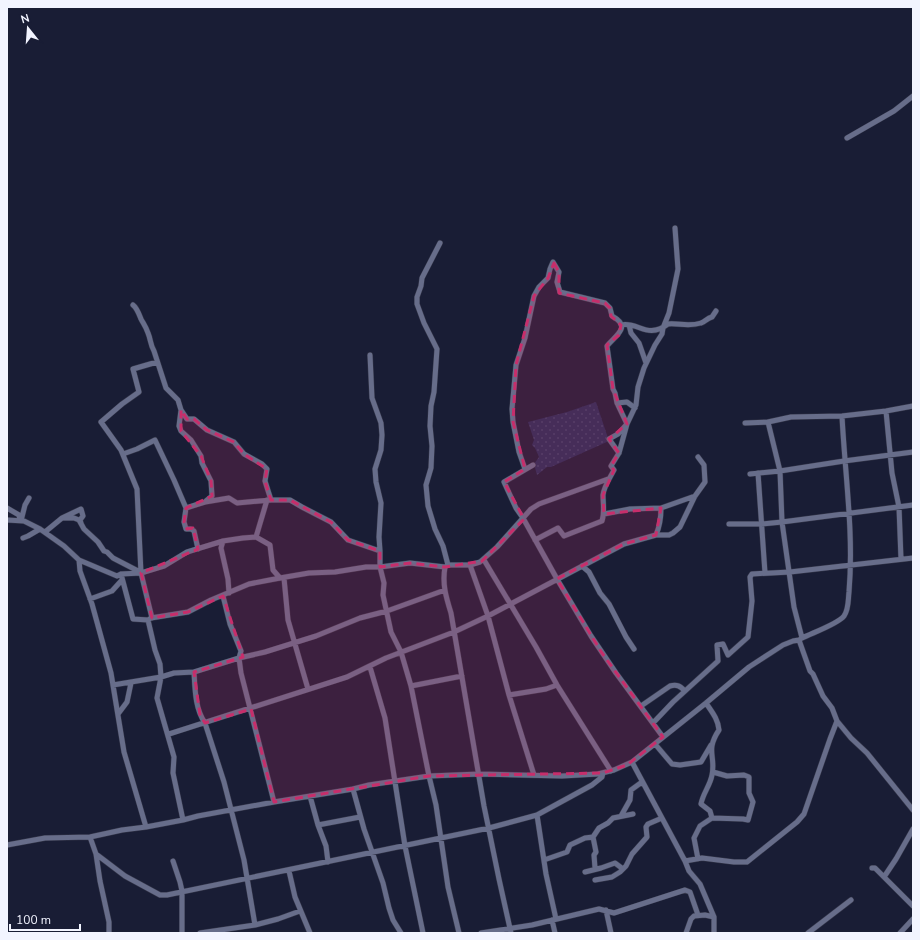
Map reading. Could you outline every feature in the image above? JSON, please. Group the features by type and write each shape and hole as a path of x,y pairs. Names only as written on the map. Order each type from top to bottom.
{"street":[{"path":"847,138 894,111 913,96"},
{"path":"535,540 558,528 564,536 602,521 604,514 603,494 608,479 614,470 611,466 619,453 627,424 635,408 638,387 646,363 662,334 669,313 678,275 675,228"},
{"path":"440,242 422,278 417,297 417,304 424,323 437,349 434,392 431,406 431,468 426,485 428,506 435,529 443,546 447,566 443,580 451,614 480,774 484,806 511,931"},
{"path":"525,469 519,452 513,422 512,409 516,364 525,338 534,296 538,287 548,278 553,262 559,272 557,282 560,292 605,303 610,308 612,316 620,321 622,325"},
{"path":"133,305 145,323 149,333 150,346 154,351 156,362 163,376 166,388 178,400 181,410 187,419 194,419 207,430 234,442 244,454 262,464 267,469 265,481 269,500 256,537"},
{"path":"622,325 629,325 651,331 671,324 685,326 701,323 707,318 712,317 716,311"},
{"path":"622,325 619,335 607,346 613,389 617,403 627,424"},
{"path":"629,325 631,333 639,343 646,363"},
{"path":"370,355 372,398 380,423 382,435 381,450 375,469 376,482 381,503 379,537 380,567 384,584 383,595 391,632 401,652 411,686 436,805 448,887 459,933"},
{"path":"156,362 133,369 139,392 101,422 123,454 137,489 141,573 155,650 160,664 161,677 157,698 174,757 173,773 183,820"},
{"path":"617,403 627,402 635,408"},
{"path":"745,423 768,422 791,417 842,416 913,406"},
{"path":"181,410 181,431 191,440 201,456 202,463 211,481 212,496 205,502"},
{"path":"886,411 890,455 898,507 901,559"},
{"path":"7,845 45,838 90,836 146,827 274,802 429,776 480,774 562,776 603,773 627,765 706,703 748,666 793,640 800,639 829,626 842,618 845,614 847,610 852,565 842,416"},
{"path":"768,422 780,471 782,522 794,607 800,639 810,671 838,721 851,738 871,758 913,810"},
{"path":"619,453 609,439 618,434 627,424"},
{"path":"123,454 138,449 155,440 186,508 184,522 186,529 191,529 194,531 198,550"},
{"path":"750,474 780,471 844,460 913,452"},
{"path":"168,734 347,677 386,658 454,632 488,616 624,544 656,535 669,535 679,528 695,496 705,482 704,465 698,458"},
{"path":"533,465 504,482 516,508 602,653 663,737"},
{"path":"758,473 765,573"},
{"path":"121,574 133,619 150,619 188,612 211,600 249,584 309,573 335,572 366,567 380,567 410,563 447,566 470,565 484,560 520,523 531,509 539,504 608,479"},
{"path":"604,514 630,509 662,508 695,496"},
{"path":"20,521 29,498"},
{"path":"186,508 205,502 229,498 237,503 290,500 331,522 348,540 380,551"},
{"path":"729,524 761,524 782,522 913,505"},
{"path":"7,508 19,515 20,521"},
{"path":"656,535 662,508"},
{"path":"45,532 62,518 81,509 83,516 80,520 81,524"},
{"path":"62,518 74,518 79,520 84,529 98,542 104,551 108,552 112,558 141,573"},
{"path":"7,520 24,521 40,528 64,546 79,560 117,576 121,574 141,573 164,566 187,552 198,550 223,541 256,537 270,545 273,570 282,578 286,609 294,643 308,689"},
{"path":"23,538 40,530 40,528"},
{"path":"223,541 221,548 228,579 229,593"},
{"path":"653,723 672,702 718,661 717,645 723,644 728,656 748,638 752,601 750,577 752,574 790,572 913,558"},
{"path":"79,560 80,571 90,599 114,685 124,752 146,827"},
{"path":"484,560 557,685 611,771"},
{"path":"470,565 488,616 509,695 534,776"},
{"path":"582,566 589,572 634,649"},
{"path":"90,599 112,591 122,580"},
{"path":"114,685 161,677 174,673 194,672 239,658 265,652 316,636 360,618 387,611 445,590"},
{"path":"223,596 230,624 241,651 239,658 241,673 274,802"},
{"path":"370,666 385,718 405,846 422,933"},
{"path":"194,672 197,704 200,715 205,723 224,782 247,878 252,925 246,933"},
{"path":"411,686 462,676"},
{"path":"118,714 127,702 131,683"},
{"path":"509,695 546,689 557,685"},
{"path":"641,706 670,686 675,685 681,687 685,691"},
{"path":"655,744 672,764 680,765 700,762 719,730 718,723 706,703"},
{"path":"685,861 698,859 747,862 800,819 804,814 830,739 838,721"},
{"path":"712,742 711,754 713,772 709,786 702,796 701,804 710,811 712,818"},
{"path":"632,762 689,871 700,884 714,917 714,932"},
{"path":"698,859 694,838 700,826 712,818 739,818 748,820 753,802 749,793 749,777 744,775 727,776 713,772"},
{"path":"96,854 125,876 160,895 167,895 489,828 537,815 592,785 602,777 603,773"},
{"path":"621,816 630,800 631,790 642,782"},
{"path":"353,789 371,853 374,857 383,882 391,914 401,933"},
{"path":"310,796 318,825 326,846 328,862"},
{"path":"595,868 594,856 596,852 593,837 599,828 613,818 633,814"},
{"path":"537,815 555,933"},
{"path":"318,825 360,817"},
{"path":"595,880 612,877 623,869 632,854 647,836 646,827 662,818"},
{"path":"884,877 913,829"},
{"path":"90,836 96,854 109,922 109,933"},
{"path":"544,860 567,852 570,845 585,838 593,837"},
{"path":"172,861 182,892 182,933"},
{"path":"585,872 615,863 623,869"},
{"path":"872,868 875,868 913,906"},
{"path":"289,870 293,892 310,933"},
{"path":"481,933 511,931 554,919 599,909 614,913 685,890 690,892 698,915"},
{"path":"908,901 913,896"},
{"path":"808,933 851,900"},
{"path":"606,910 611,933"},
{"path":"200,933 252,925 278,919 300,911"},
{"path":"686,933 692,917 705,915 714,917"},
{"path":"900,933 913,919"}],"highlighted area":[{"path":"554,263 559,272 559,293 605,303 610,308 611,316 621,325 619,335 607,345 613,389 627,424 609,439 619,453 611,466 614,470 603,495 604,514 661,508 656,535 624,544 557,579 602,653 663,737 627,765 603,773 429,776 274,802 251,709 205,723 200,715 194,672 243,657 223,596 188,612 152,618 141,573 198,549 193,528 187,529 184,522 186,508 212,496 211,481 201,456 181,431 181,410 187,419 194,419 207,430 234,442 244,454 267,469 265,481 271,500 290,500 331,522 348,540 380,551 380,567 410,563 445,567 482,561 524,519 504,482 525,469 513,422 516,365 534,296 548,278"}],"shaded area":[{"path":"596,402 609,441 551,467 547,467 537,475 534,464 539,457 532,445 534,440 528,422 567,412"}]}
